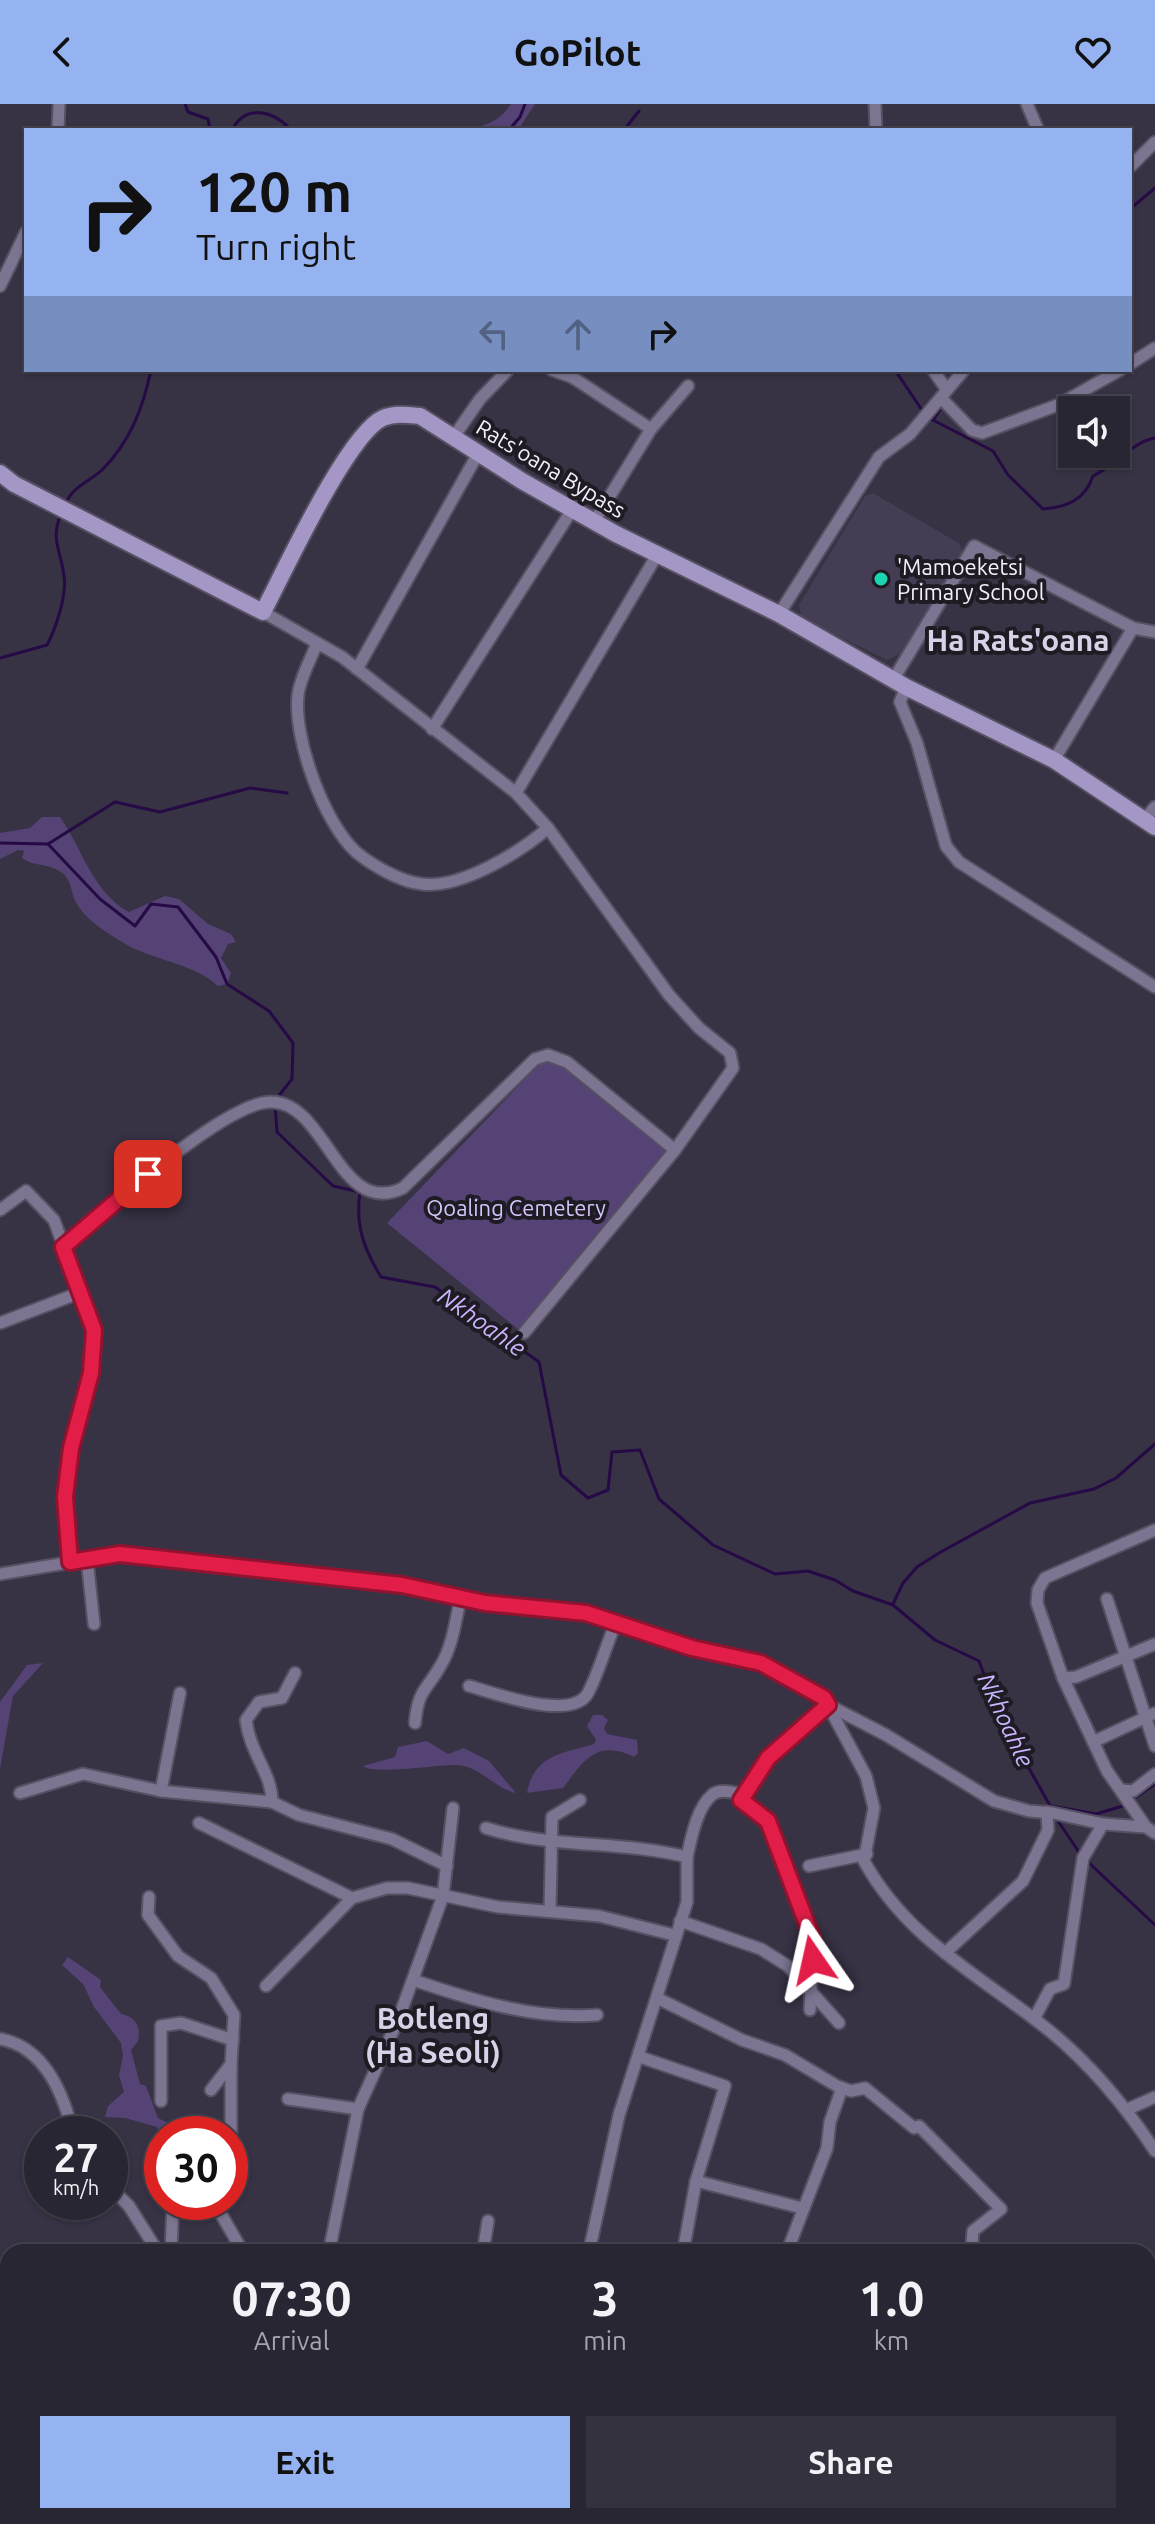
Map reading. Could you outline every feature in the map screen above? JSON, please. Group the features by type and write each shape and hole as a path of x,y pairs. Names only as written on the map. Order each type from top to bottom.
{"street":[{"path":"58,128 59,104"},
{"path":"875,104 876,128"},
{"path":"1027,104 1037,128"},
{"path":"1132,165 1155,142"},
{"path":"0,286 24,236"},
{"path":"1132,363 1155,348"},
{"path":"455,435 480,399 506,372"},
{"path":"558,372 572,377 651,429"},
{"path":"934,372 944,394 964,423 982,433 1058,405 1116,372"},
{"path":"779,614 879,457 910,434 962,372"},
{"path":"594,522 651,429 688,386"},
{"name":"Rats'oana Bypass","path":"263,612 330,485 366,432 381,419 401,414 420,416 572,510 779,614 900,683 1054,760 1151,818"},
{"path":"357,669 479,452"},
{"path":"0,473 41,498 317,643 357,669 516,793 548,828 669,995 699,1028 730,1053 733,1068 675,1150 524,1333"},
{"path":"432,729 572,510"},
{"path":"1155,632 1133,628 974,546 900,683 900,702 917,743 946,846 959,862 1155,987"},
{"path":"516,793 657,555"},
{"path":"1054,760 1133,628"},
{"path":"317,643 298,693 299,727 314,781 330,817 356,852 393,875 423,885 457,880 522,850 548,828"},
{"path":"63,1247 148,1174 218,1126 262,1103 275,1101 298,1111 352,1180 376,1193 394,1192 424,1168 535,1059 548,1055 567,1062 675,1150"},
{"path":"0,1210 26,1191 54,1220 94,1330 91,1373 71,1448 67,1485 70,1562"},
{"path":"0,1323 79,1293"},
{"path":"1150,1830 1121,1790 1093,1742 1063,1678 1037,1603 1038,1590 1045,1578 1155,1530"},
{"path":"0,1574 120,1554 215,1567 323,1575 461,1596 485,1603 586,1613 692,1648 761,1663 824,1698 866,1776 874,1808 864,1861 882,1893 901,1916 945,1953 1034,2019 1128,2109 1155,2151"},
{"path":"87,1559 94,1624"},
{"path":"415,1723 417,1703 426,1682 441,1665 461,1596"},
{"path":"1107,1599 1150,1714 1155,1746"},
{"path":"469,1686 532,1703 569,1706 587,1696 616,1623"},
{"path":"1063,1678 1127,1657 1155,1644"},
{"path":"272,1802 272,1784 255,1757 246,1720 259,1702 282,1698 295,1673"},
{"path":"161,1791 180,1693"},
{"path":"810,2010 813,1940 768,1821 741,1800 768,1758 828,1705"},
{"path":"828,1705 886,1735 994,1801 1029,1811 1150,1830"},
{"path":"1093,1742 1150,1714"},
{"path":"20,1793 83,1774 161,1791 217,1794 272,1802 299,1815 392,1839 447,1866"},
{"path":"1121,1790 1133,1791 1155,1774"},
{"path":"591,2244 619,2115 687,1902 687,1857 701,1811 711,1796 720,1791 744,1794"},
{"path":"550,1910 552,1817 580,1800"},
{"path":"331,2244 358,2109 382,2059 443,1896 453,1808"},
{"path":"945,1953 1023,1881 1048,1830 1047,1812"},
{"path":"199,1823 352,1898"},
{"path":"1034,2019 1050,1989 1064,1984 1083,1858 1103,1824"},
{"path":"486,1828 550,1843 637,1848 687,1857"},
{"path":"809,1866 867,1854"},
{"path":"266,1986 352,1898 387,1888 408,1888 498,1907 599,1916 674,1935"},
{"path":"149,1897 148,1915 178,1956 211,1978 234,2015 231,2116"},
{"path":"680,1921 761,1949 788,1966 839,2023"},
{"path":"413,1980 485,2003 547,2013 597,2015"},
{"path":"657,1998 742,2040 785,2055 842,2088 851,2091 865,2088 914,2128 919,2126 1001,2209 973,2231 973,2244"},
{"path":"161,2101 161,2026 181,2023 233,2040"},
{"path":"0,2039 27,2050 57,2084 67,2116"},
{"path":"640,2057 725,2086 696,2181 685,2244"},
{"path":"211,2090 231,2064"},
{"path":"790,2244 825,2156 830,2122 842,2088"},
{"path":"1128,2109 1155,2097"},
{"path":"288,2099 358,2109"},
{"path":"696,2181 802,2208"},
{"path":"128,2205 153,2244"},
{"path":"171,2244 172,2220"},
{"path":"224,2220 238,2244"},
{"path":"484,2244 488,2221"},
{"path":"186,2524 195,2524"}],"shaded area":[{"name":"'Mamoeketsi Primary School","path":"873,493 960,544 962,553 900,654 887,660 801,618 799,605 865,496"}],"green space":[{"path":"511,104 535,104 519,128 469,128 494,121"},
{"path":"42,817 60,817 97,882 106,894 129,912 165,896 179,899 208,924 231,934 236,942 228,944 221,958 231,973 227,984 218,986 198,973 140,951 108,933 81,911 61,872 27,861 22,858 24,851 18,850 0,859 0,833 30,828"},
{"name":"Qoaling Cemetery","path":"548,1055 567,1062 675,1150 519,1330 387,1223"},
{"path":"43,1663 13,1696 0,1769 0,1702 27,1665"},
{"path":"593,1715 602,1715 608,1720 604,1728 607,1734 637,1740 638,1753 634,1757 610,1750 592,1755 563,1788 527,1793 536,1770 543,1763 561,1753 594,1744 596,1740 587,1726"},
{"path":"427,1741 448,1754 464,1748 489,1761 516,1793 463,1766 379,1770 363,1766 395,1757 398,1747"},
{"path":"68,1957 101,1980 100,1987 121,2014 136,2023 138,2041 131,2050 140,2084 146,2086 157,2116 144,2116 144,2123 128,2119 128,2116 105,2116 108,2106 124,2092 119,2075 123,2056 121,2043 94,2007 83,1984 62,1965"}],"waterway":[{"path":"185,104 188,112 208,119 210,128"},
{"path":"511,128 525,104"},
{"path":"626,128 639,111"},
{"path":"234,128 244,116 252,113 268,114 289,128"},
{"path":"1132,207 1155,188"},
{"path":"66,503 73,492 102,470 128,436 144,398 150,372"},
{"path":"896,372 924,413"},
{"path":"933,420 944,404"},
{"path":"929,418 993,451 1008,475 1043,509 1074,501 1085,491 1093,476 1139,444 1155,438"},
{"path":"0,658 47,645 50,638 64,592 56,538 61,514"},
{"path":"48,844 115,802 160,812 250,788 287,793"},
{"name":"Nkhoahle","path":"0,843 48,844 100,899 135,926 151,904 178,907 216,957 227,984 269,1011 293,1043 292,1079 277,1098"},
{"name":"Nkhoahle","path":"275,1105 277,1132 333,1186 360,1192 362,1237 381,1277 435,1287 539,1362 561,1475 588,1498 608,1490 612,1452 640,1450 659,1499 713,1545 775,1574 808,1571 893,1605 935,1640 979,1661 999,1715 1053,1811"},
{"path":"893,1604 903,1583 917,1567 939,1553 1030,1503 1094,1489 1116,1478 1155,1444"},
{"path":"1132,1800 1155,1784"},
{"path":"1052,1806 1096,1814 1126,1805"},
{"name":"Nkhoahle","path":"1056,1818 1081,1855"},
{"name":"Nkhoahle","path":"1086,1860 1155,1925"}],"place":[{"name":"'Mamoeketsi Primary School","path":"881,579"}],"district":[{"name":"Ha Rats'oana","path":"1018,640"},
{"name":"Botleng (Ha Seoli)","path":"433,2035"}],"route":[{"path":"148,1174 63,1247 94,1330 91,1373 71,1448 65,1497 70,1562 120,1554 215,1567 270,1569 402,1585 485,1603 586,1613 692,1648 761,1663 824,1698 828,1705 768,1758 741,1800 768,1821 813,1940 813,1960"}]}
